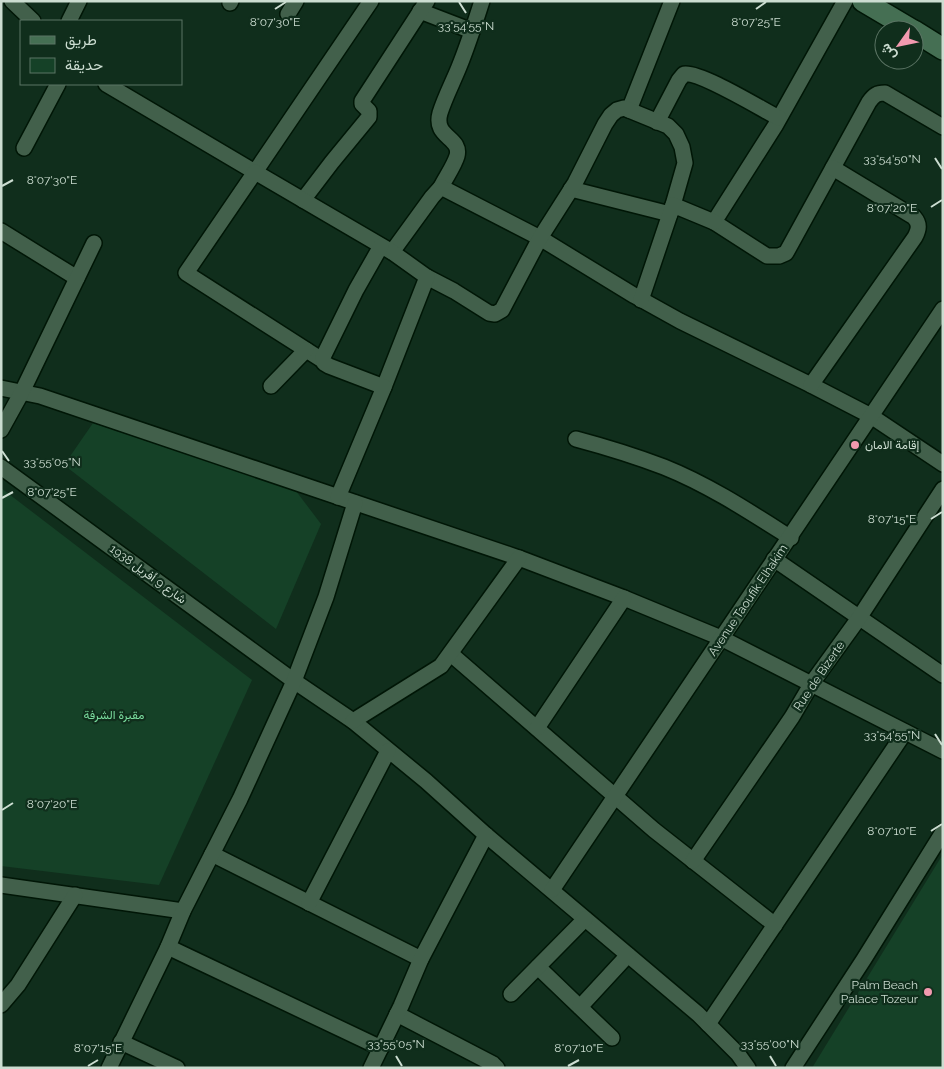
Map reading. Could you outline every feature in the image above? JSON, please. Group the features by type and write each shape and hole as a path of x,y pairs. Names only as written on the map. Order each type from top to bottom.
{"main road":[{"path":"863,1 895,20"},
{"path":"924,38 943,49"}],"street":[{"path":"12,1 32,20"},
{"path":"69,20 79,1"},
{"path":"371,1 186,273 329,366 384,387"},
{"path":"322,360 374,257 387,249 441,187 457,155 453,142 440,130 440,113 472,32 482,1"},
{"path":"629,110 672,1"},
{"path":"714,222 779,118 845,1"},
{"path":"303,200 369,117 369,111 362,104 362,101 423,6 472,32"},
{"path":"657,122 679,80 684,74 690,73 779,118"},
{"path":"24,148 57,85"},
{"path":"108,85 387,249 427,277 489,313 496,314 506,304 540,238 571,189 611,115 617,110 624,108 629,110 668,126 676,134 685,163 641,300"},
{"path":"571,189 671,210 714,222 762,254 779,256 786,252 792,243 869,102 878,93 886,93 943,127"},
{"path":"811,385 915,237 919,228 918,222 914,217 833,168"},
{"path":"441,187 540,238 641,300 680,321 871,416 943,464"},
{"path":"1,231 77,278"},
{"path":"1,430 22,392 94,243"},
{"path":"338,497 427,277"},
{"name":"Avenue Taoufik Elhakim","path":"552,890 774,559 791,538 943,309"},
{"path":"271,386 306,350"},
{"path":"1,388 40,396 519,558 624,598 721,638 943,750"},
{"path":"576,439 620,451 665,468 727,498 791,538"},
{"name":"شارع 9 أفريل 1938","path":"1,468 294,681 353,721 426,781 486,835 708,1024 738,1054 748,1068"},
{"name":"Rue de Bizerte","path":"693,861 792,717 812,683 859,618 943,490"},
{"path":"109,1068 168,947 183,911 240,799 294,681 326,597 356,503"},
{"path":"353,721 441,666 519,558"},
{"path":"774,559 943,675"},
{"path":"536,728 624,598"},
{"path":"451,654 654,830 775,925"},
{"path":"708,1024 905,732"},
{"path":"309,903 388,751"},
{"path":"793,1068 943,832"},
{"path":"372,1068 398,1014 420,959 486,835"},
{"path":"212,854 420,959"},
{"path":"1,885 183,911"},
{"path":"1,1005 18,985 75,895"},
{"path":"511,994 586,919"},
{"path":"168,947 381,1048"},
{"path":"580,1007 628,955"},
{"path":"538,966 612,1038"},
{"path":"398,1014 493,1064 497,1068"},
{"path":"122,1042 177,1068"}],"green space":[{"path":"93,423 296,491 321,524 276,629 64,465"},
{"name":"مقبرة الشرفة","path":"1,488 252,680 159,885 1,866"},
{"path":"943,854 943,1068 812,1068"}],"place":[{"name":"إقامة الامان","path":"855,445"},
{"name":"Palm Beach Palace Tozeur","path":"928,992"}]}
